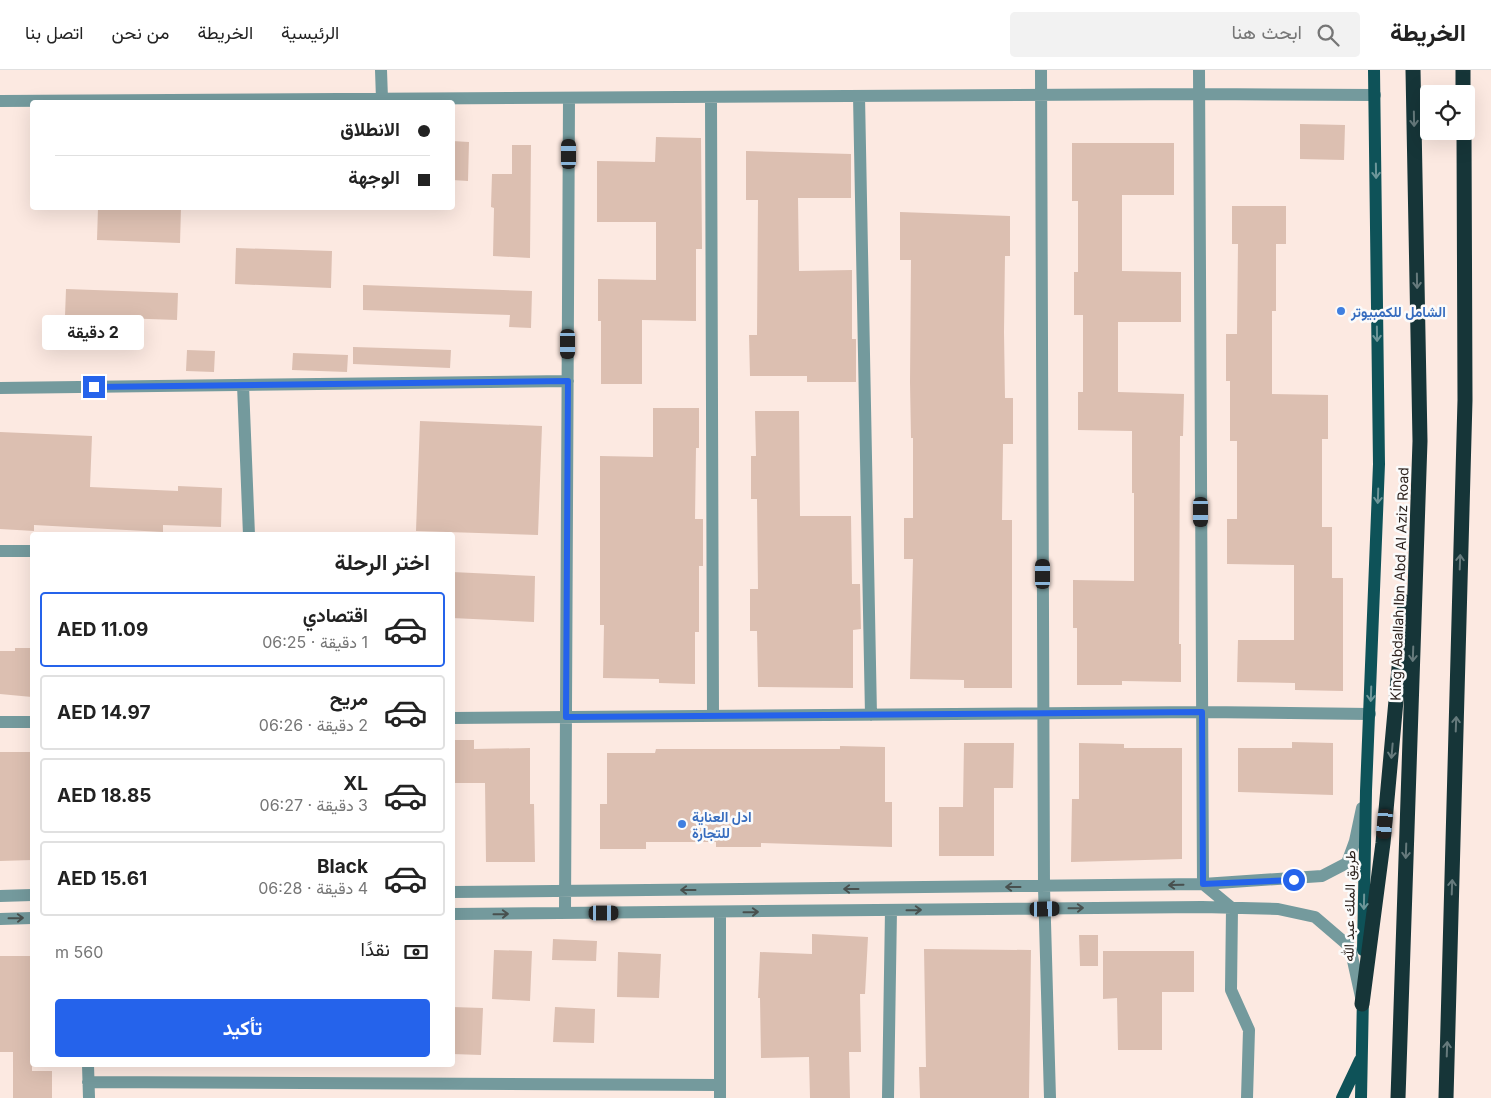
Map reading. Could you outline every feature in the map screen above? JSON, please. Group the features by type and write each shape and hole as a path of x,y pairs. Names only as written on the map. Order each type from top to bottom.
{"highway":[{"name":"King Abdallah Ibn Abd Al Aziz Road","path":"1398,1098 1420,441 1413,70"},
{"path":"1463,70 1463,85"},
{"path":"1446,1098 1465,400 1464,140"},
{"path":"1362,1004 1383,843 1420,441"}],"main road":[{"name":"طريق الملك عبد الله","path":"1361,1098 1366,792 1379,464 1374,70"},
{"path":"1342,1098 1362,1056"}],"street":[{"path":"381,70 382,99"},
{"path":"1042,70 1044,887 1050,1098"},
{"path":"1199,70 1203,884"},
{"path":"191,100 1199,94 1375,95"},
{"path":"859,96 871,715"},
{"path":"711,97 713,716"},
{"path":"565,913 569,98"},
{"path":"0,101 30,101"},
{"path":"0,388 568,381"},
{"path":"243,385 249,532"},
{"path":"0,551 30,551"},
{"path":"455,718 1202,712 1370,714"},
{"path":"0,722 30,722"},
{"path":"455,892 1044,887 1294,880 1322,876 1347,863 1356,840 1366,792"},
{"path":"1203,884 1232,908"},
{"path":"0,896 30,895"},
{"path":"1232,908 1231,990 1249,1030 1247,1098"},
{"path":"455,914 1278,908 1315,917 1350,948 1362,1004"},
{"path":"888,1098 891,910"},
{"path":"720,912 720,1098"},
{"path":"0,919 30,918"},
{"path":"88,1067 89,1098"},
{"path":"88,1082 720,1085"}],"building":[{"path":"1300,124 1345,125 1344,160 1300,159"},
{"path":"656,137 701,138 702,249 696,249 696,321 642,320 642,384 601,384 601,321 598,321 598,279 656,280 656,222 597,222 597,161 655,162"},
{"path":"455,141 469,142 468,181 455,180"},
{"path":"1072,143 1174,143 1174,195 1122,195 1122,271 1181,272 1181,322 1118,322 1118,392 1184,394 1183,436 1180,436 1179,644 1181,644 1181,682 1122,681 1122,685 1077,685 1077,628 1073,628 1073,580 1134,581 1134,493 1132,493 1132,431 1078,430 1078,392 1083,392 1083,315 1074,315 1074,272 1078,272 1078,201 1072,201"},
{"path":"512,145 531,145 530,258 493,256 494,208 491,207 492,174 512,174"},
{"path":"746,151 851,154 851,198 798,198 799,271 852,270 852,339 856,339 856,382 807,382 807,376 750,376 749,335 757,335 758,200 746,200"},
{"path":"1232,206 1286,206 1286,244 1276,244 1276,311 1272,311 1272,394 1328,395 1328,439 1322,439 1322,527 1332,527 1332,578 1343,578 1343,691 1295,690 1295,683 1237,682 1238,640 1294,640 1294,565 1227,564 1227,519 1237,519 1237,441 1230,441 1230,381 1226,381 1226,334 1237,334 1238,244 1232,244"},
{"path":"98,210 181,210 180,243 97,240"},
{"path":"900,212 1010,216 1010,256 1005,256 1004,332 1005,398 1013,398 1013,444 1003,444 1002,520 1012,520 1012,688 964,688 964,680 910,679 913,559 904,559 904,518 913,518 913,438 911,438 910,382 911,260 900,260"},
{"path":"236,248 332,251 331,288 235,284"},
{"path":"363,285 532,291 531,328 509,327 510,315 363,310"},
{"path":"66,289 178,293 177,320 65,316"},
{"path":"353,347 451,350 450,368 353,364"},
{"path":"187,350 215,351 214,372 186,371"},
{"path":"293,353 348,355 347,372 292,370"},
{"path":"653,408 699,408 699,448 696,448 695,519 703,519 703,566 699,566 699,632 695,632 695,684 659,683 659,679 603,678 604,625 600,625 600,456 653,457"},
{"path":"755,411 799,411 800,516 851,516 852,584 860,584 861,629 853,630 853,688 758,687 757,631 750,631 750,589 758,589 757,499 751,499 751,456 756,456"},
{"path":"420,421 542,426 538,535 416,531"},
{"path":"0,432 92,436 90,487 178,491 178,486 222,488 221,527 163,525 163,532 34,525 34,531 0,529"},
{"path":"455,572 535,576 534,622 455,618"},
{"path":"15,648 30,648 30,697 0,694 0,651 15,651"},
{"path":"455,740 474,740 474,749 530,748 530,804 534,804 535,862 486,862 485,783 455,783"},
{"path":"1292,742 1333,743 1333,795 1238,792 1238,748 1292,748"},
{"path":"964,743 1014,743 1013,788 994,788 994,856 939,856 939,807 963,807"},
{"path":"1079,743 1124,744 1124,748 1182,748 1182,859 1071,862 1072,799 1079,799"},
{"path":"840,746 885,747 885,802 892,802 892,847 761,843 761,847 716,847 716,842 646,842 646,849 600,849 600,804 607,804 607,753 655,753 656,749 840,749"},
{"path":"0,752 30,752 30,860 0,861"},
{"path":"812,934 868,937 865,994 860,994 861,1052 849,1052 850,1098 810,1098 809,1057 761,1058 760,998 758,998 760,952 812,954"},
{"path":"1079,935 1098,935 1098,966 1080,966"},
{"path":"553,939 597,941 596,961 552,960"},
{"path":"924,949 1031,950 1029,1098 920,1098 919,1067 926,1067"},
{"path":"494,950 532,951 530,1001 492,999"},
{"path":"1103,951 1194,951 1194,992 1162,992 1162,1050 1118,1050 1117,998 1103,999"},
{"path":"618,952 661,954 659,998 617,997"},
{"path":"0,956 30,956 30,1067 32,1067 32,1071 52,1071 52,1098 13,1098 13,1052 0,1052"},
{"path":"455,1007 483,1008 481,1055 455,1054"},
{"path":"555,1007 595,1009 594,1043 553,1042"}],"place":[{"name":"الشامل للكمبيوتر","path":"1341,311"},
{"name":"ادل العناية للتجارة","path":"682,824"}],"route":[{"path":"94,387 568,381 566,717 1202,712 1203,884 1294,880"}]}
